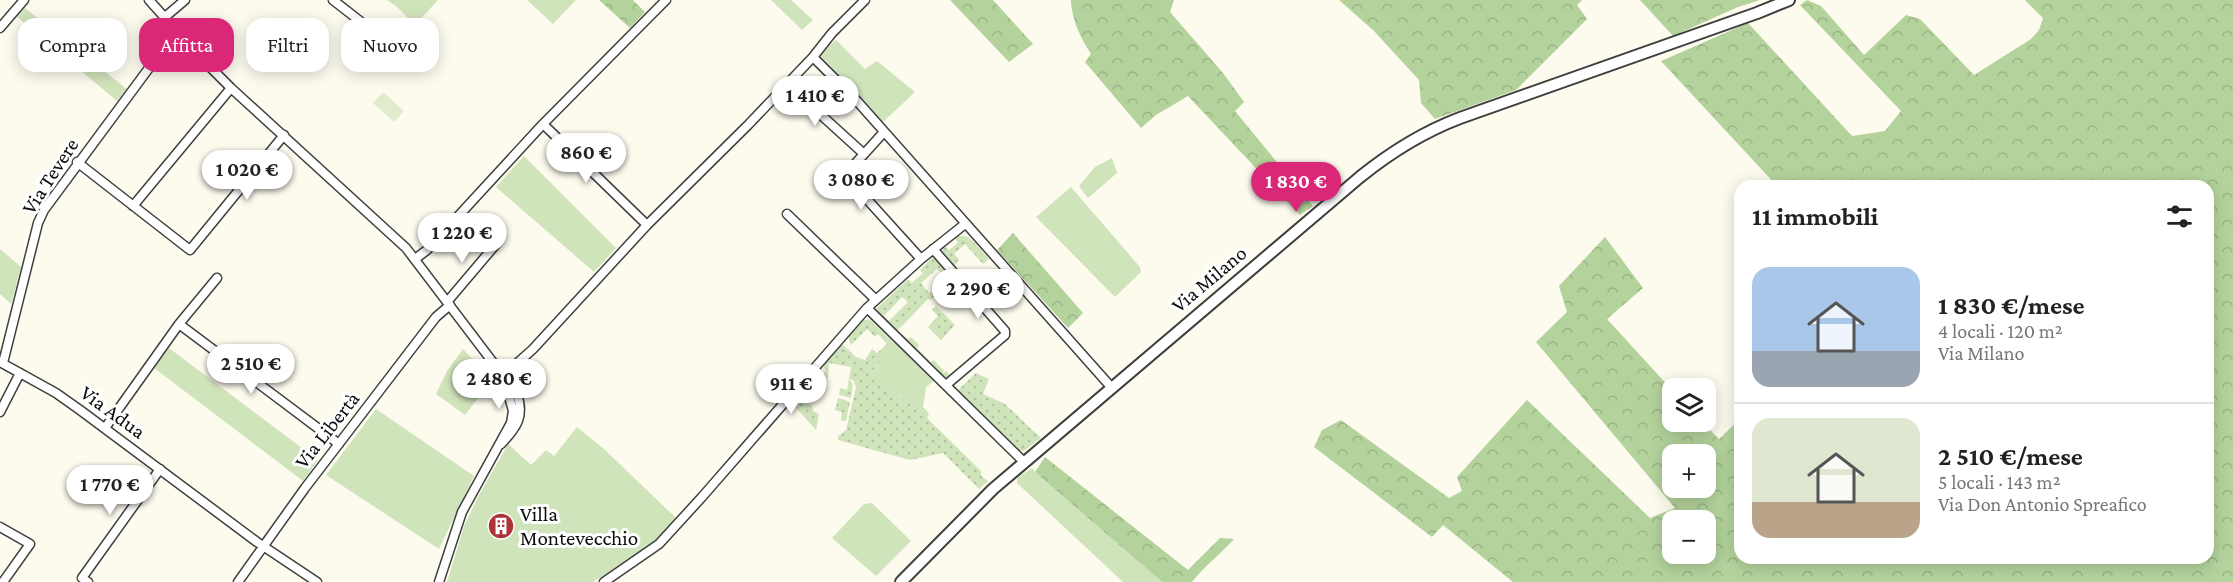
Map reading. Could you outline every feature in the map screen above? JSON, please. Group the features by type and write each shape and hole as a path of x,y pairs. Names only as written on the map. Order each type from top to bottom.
{"street":[{"path":"0,28 24,0"},
{"path":"149,0 165,17 185,0"},
{"path":"333,0 356,18"},
{"path":"415,259 427,250 543,124 666,0"},
{"path":"503,375 533,349 647,225 787,84 865,0"},
{"name":"Via Milano","path":"901,582 961,520 1024,462 1373,166 1408,142 1460,118 1747,17 1789,0"},
{"path":"813,57 884,132 1112,388"},
{"name":"Via Tevere","path":"1,363 38,223 44,210 77,162 145,72"},
{"path":"216,72 415,259 517,394 521,410 518,425 501,444 462,512 439,582"},
{"path":"787,84 864,154"},
{"path":"133,206 231,88"},
{"path":"543,124 647,225"},
{"path":"884,132 845,175 921,258"},
{"path":"77,162 190,250 284,135"},
{"path":"786,214 875,299"},
{"path":"604,582 659,544 875,299 921,258 965,224"},
{"name":"Via Libertà","path":"238,582 436,317 497,243"},
{"path":"933,249 1005,331 1005,335 946,386"},
{"path":"105,428 179,324 217,278"},
{"path":"867,308 1024,462"},
{"path":"179,324 339,444"},
{"name":"Via Adua","path":"1,363 56,393 264,546 317,582"},
{"path":"0,412 20,373"},
{"path":"85,580 160,470"},
{"path":"0,526 30,544 3,582"}],"green space":[{"path":"387,0 438,0 421,18 408,18"},
{"path":"527,0 576,0 553,24"},
{"path":"599,0 633,0 645,12 630,28"},
{"path":"771,0 791,0 813,20 802,30"},
{"path":"950,0 993,0 1033,44 1009,62"},
{"path":"1071,0 1174,0 1170,12 1223,73 1244,102 1235,111 1313,206 1300,215 1188,96 1156,115 1141,128 1085,62 1091,54 1077,28"},
{"path":"1339,0 1582,0 1577,5 1587,19 1516,90 1435,119 1421,103 1419,80 1374,31"},
{"path":"1640,0 1760,0 1738,7 1673,36"},
{"path":"1807,0 1821,6 1864,55 1906,15 1920,19 1974,75 2031,39 2039,30 2043,18 2025,0 2233,0 2233,582 1513,582 1443,525 1432,537 1314,447 1322,430 1341,420 1449,498 1462,491 1457,477 1527,400 1650,518 1662,513 1662,564 1716,564 1716,510 1670,510 1675,508 1667,498 1716,498 1716,444 1662,444 1662,492 1536,342 1567,312 1559,286 1605,237 1643,288 1607,319 1662,379 1662,432 1712,432 1719,439 1734,425 1734,564 2214,564 2214,180 1771,180 1661,61 1748,23 1852,136 1885,131 1901,111 1800,5"},
{"path":"25,8 38,18 18,18"},
{"path":"836,40 865,69 877,61 915,92 883,122 821,56 823,51"},
{"path":"82,72 106,72 127,89 117,101"},
{"path":"383,92 404,111 394,122 373,103"},
{"path":"524,156 616,248 594,272 496,187"},
{"path":"1112,158 1117,173 1088,198 1079,186 1095,167"},
{"path":"1071,187 1140,267 1141,272 1115,297 1036,217"},
{"path":"1013,233 1083,313 1068,328 997,250"},
{"path":"965,236 972,240 989,259 983,264 965,244 954,254 959,259 954,267 943,255 942,250 945,246 949,250 958,243 955,239"},
{"path":"0,249 21,267 11,304 0,294"},
{"path":"932,258 936,259 951,275 939,286 938,284 945,277 937,269 921,283 929,293 935,296 928,299 897,331 876,309 908,279 912,283 923,273 920,270","holes":["902,297 908,302 889,321 884,316"]},
{"path":"936,306 955,325 941,340 928,327 938,316 932,310"},
{"path":"869,319 895,344 872,371 902,399 923,407 929,414 927,418 981,471 981,476 988,481 979,489 943,453 910,460 838,440 838,436 846,430 856,387 854,381 849,379 851,367 829,363 828,378 821,379 815,398 804,397 826,370 823,366 842,344 856,357 865,360 872,349 877,353 887,344 878,334 875,337 867,329 851,345 848,336 863,320"},
{"path":"903,335 908,339 911,337 919,345 917,348 931,362 934,360 944,371 942,373 946,371 952,377 944,378 902,337"},
{"path":"896,340 936,379 926,387 923,407 902,399 872,371"},
{"path":"169,348 318,460 303,481 154,368"},
{"path":"463,349 492,380 465,415 436,394 447,371"},
{"path":"976,373 989,379 983,394 1005,404 1041,438 1024,451 1018,450 958,390"},
{"path":"849,380 853,384 851,398 839,395 840,388 847,390"},
{"path":"838,398 850,402 846,421 841,420 842,412 835,410"},
{"path":"800,403 812,405 813,411 819,414 816,430 796,408"},
{"path":"376,409 474,476 439,549 326,475"},
{"path":"577,427 604,449 676,518 650,546 593,582 447,582 464,526 508,444 531,465 546,450 554,456"},
{"path":"1045,457 1188,570 1220,538 1234,539 1192,582 1162,582 1035,472"},
{"path":"1032,468 1162,582 1123,582 1017,483 1017,478"},
{"path":"872,503 911,541 876,576 832,538 864,504"}],"place":[{"name":"Villa Montevecchio","path":"501,526"}]}
